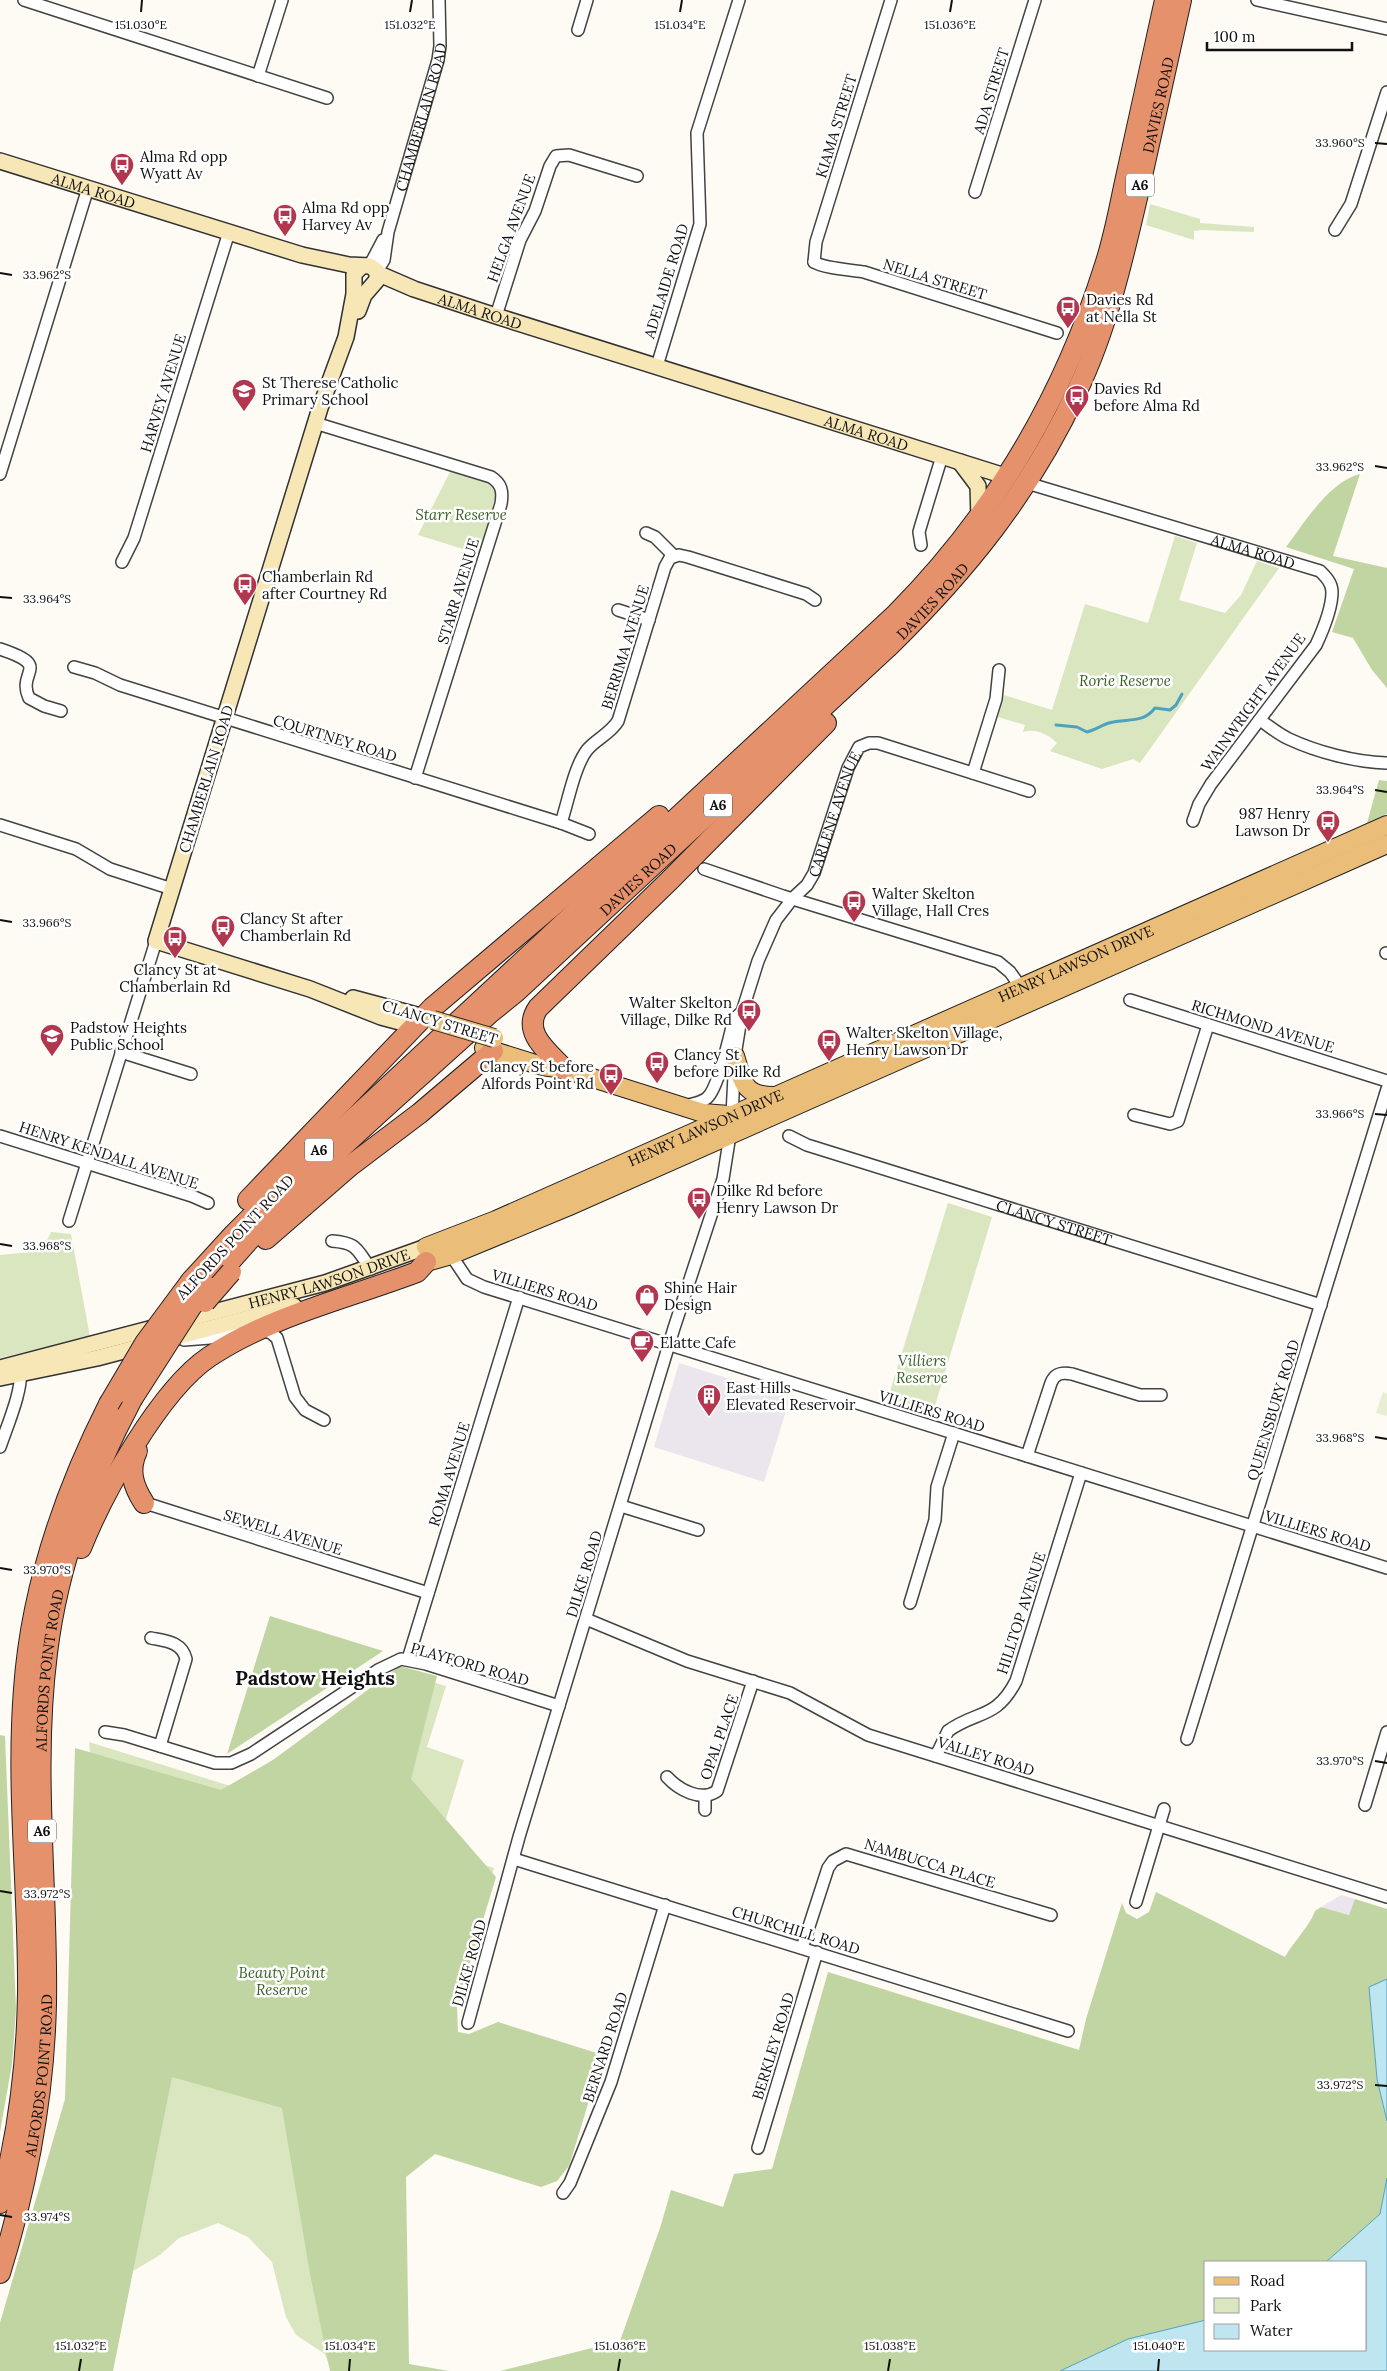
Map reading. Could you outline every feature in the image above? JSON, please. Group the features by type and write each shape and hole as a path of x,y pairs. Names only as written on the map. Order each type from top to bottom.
{"highway":[{"name":"DAVIES ROAD","path":"429,1031 819,685 924,585 979,518 1008,477 1061,377 1084,324 1106,263 1165,0"},
{"name":"DAVIES ROAD","path":"429,1031 516,992 887,648 943,593 981,547 1027,483 1078,389 1115,286 1126,245 1181,0"},
{"name":"ALMA ROAD","path":"1008,477 1027,483"},
{"path":"564,1069 539,1043 534,1034 533,1018 538,1008 782,768 914,631 943,593"},
{"name":"A6","path":"429,1031 432,1008 783,710 819,685"},
{"name":"ALFORDS POINT ROAD","path":"0,2273 17,2215 28,2166 39,2098 44,2039 46,1969 41,1722 51,1626 67,1557 97,1469 132,1399 191,1307 228,1270 310,1179 429,1031"},
{"name":"ALFORDS POINT ROAD","path":"0,2204 19,2112 27,2032 28,1964 22,1724 27,1653 39,1586 66,1500 103,1406 183,1283 269,1198 429,1031"},
{"path":"228,1270 350,1166 420,1113 490,1046"},
{"name":"A6","path":"41,1722 54,1679 66,1601 82,1547 112,1485 152,1421 175,1389 196,1367 221,1350 301,1313 417,1272 426,1255"},
{"path":"137,1501 132,1465 152,1421"}],"main road":[{"name":"ALMA ROAD","path":"0,161 302,255 307,259 344,271 414,290 1008,477"},
{"name":"CHAMBERLAIN ROAD","path":"156,941 315,423 346,337 364,295 367,276"},
{"path":"960,462 978,486 979,518"},
{"name":"HENRY LAWSON DRIVE","path":"0,1368 20,1369 158,1342 315,1300 426,1255 496,1220 1387,825"},
{"name":"HENRY LAWSON DRIVE","path":"0,1378 20,1369 325,1283 371,1268 426,1255 451,1255 730,1135 1387,844"},
{"name":"CLANCY STREET","path":"156,941 310,989 379,1004 429,1031 490,1046 545,1056 564,1069 662,1101 703,1113 732,1115"},
{"path":"735,1056 743,1083 749,1091 764,1096 774,1096"},
{"path":"662,1101 684,1116 680,1138"},
{"name":"CARLENE AVENUE","path":"730,1135 732,1115"}],"street":[{"path":"24,0 326,98"},
{"path":"258,76 282,0"},
{"name":"CHAMBERLAIN ROAD","path":"367,276 372,261 388,232 438,60 440,46 439,0"},
{"path":"578,30 587,0"},
{"name":"ADELAIDE ROAD","path":"657,366 700,224 697,133 739,0"},
{"name":"KIAMA STREET","path":"810,265 891,0"},
{"name":"ADA STREET","path":"975,192 1035,0"},
{"path":"1256,0 1387,29"},
{"path":"1335,230 1350,204 1387,92"},
{"name":"HELGA AVENUE","path":"496,316 520,240 538,204 550,166 559,149 569,155 637,176"},
{"path":"0,474 88,188"},
{"name":"HARVEY AVENUE","path":"122,562 134,538 229,232"},
{"name":"NELLA STREET","path":"810,265 864,272 1057,333"},
{"name":"STARR AVENUE","path":"315,423 492,478 497,481 502,491 501,504 415,778"},
{"path":"922,545 921,524 942,456"},
{"name":"ALMA ROAD","path":"1027,483 1320,571"},
{"path":"646,533 655,537 674,556 688,557 806,594 816,600"},
{"name":"BERRIMA AVENUE","path":"561,823 584,756 618,722 665,567 674,556"},
{"name":"WAINWRIGHT AVENUE","path":"1193,821 1199,804 1211,784 1316,645 1323,630 1332,592 1328,579 1320,571"},
{"path":"618,610 649,620"},
{"path":"0,649 27,660 31,672 26,689 30,698 44,706 61,711"},
{"name":"COURTNEY ROAD","path":"74,667 95,673 120,685 561,823 589,834"},
{"path":"973,772 996,699 999,670"},
{"path":"1260,720 1284,737 1300,743 1356,761 1386,763"},
{"name":"CARLENE AVENUE","path":"732,1115 735,1056 742,1012 768,935 793,898 807,885 814,873 848,768 859,747 869,743 878,744 1029,791"},
{"path":"0,825 76,849 110,869 172,889"},
{"path":"704,869 998,962 1010,972 1022,987 1030,1003"},
{"name":"CHAMBERLAIN ROAD","path":"69,1221 156,941"},
{"name":"RICHMOND AVENUE","path":"1130,1000 1387,1081"},
{"name":"CARLENE AVENUE","path":"681,1106 698,1103 709,1095 715,1082 734,1019 742,1012"},
{"path":"1134,1115 1170,1124 1178,1121 1208,1025"},
{"path":"121,1052 191,1074"},
{"name":"QUEENSBURY ROAD","path":"1187,1740 1387,1090"},
{"name":"DILKE ROAD","path":"468,2023 559,1706 722,1179 730,1135"},
{"name":"HENRY KENDALL AVENUE","path":"0,1136 208,1203"},
{"name":"CLANCY STREET","path":"789,1136 807,1145 1321,1305"},
{"path":"332,1241 348,1242 354,1245 371,1268"},
{"name":"VILLIERS ROAD","path":"451,1255 470,1282 1387,1568"},
{"name":"ROMA AVENUE","path":"408,1660 519,1297"},
{"path":"158,1342 210,1338 248,1330 262,1330 271,1333 277,1338 294,1397 305,1410 324,1420"},
{"path":"0,1447 20,1369"},
{"path":"1027,1456 1051,1383 1056,1375 1061,1373 1072,1374 1146,1396 1161,1395"},
{"path":"910,1603 935,1520 937,1487 954,1433"},
{"name":"HILLTOP AVENUE","path":"936,1756 948,1731 992,1711 1007,1697 1016,1680 1081,1473"},
{"name":"SEWELL AVENUE","path":"137,1501 428,1593"},
{"path":"621,1506 698,1530"},
{"name":"VALLEY ROAD","path":"586,1619 687,1661 795,1696 858,1731 1387,1897"},
{"path":"151,1638 176,1645 185,1654 186,1666 160,1746"},
{"path":"185,1654 198,1652"},
{"name":"PLAYFORD ROAD","path":"105,1732 124,1735 216,1763 239,1761 388,1664 401,1659 559,1706"},
{"name":"OPAL PLACE","path":"667,1777 680,1789 706,1796 712,1794 719,1786 753,1681"},
{"path":"1364,1805 1387,1732"},
{"name":"OPAL PLACE","path":"705,1810 706,1796"},
{"path":"1136,1902 1164,1808"},
{"name":"NAMBUCCA PLACE","path":"802,1948 828,1868 832,1861 846,1854 1051,1916"},
{"name":"CHURCHILL ROAD","path":"514,1859 1068,2031"},
{"name":"BERNARD ROAD","path":"563,2193 570,2182 605,2099 665,1905"},
{"name":"BERKLEY ROAD","path":"758,2148 817,1952"}],"shaded area":[{"path":"679,1363 790,1398 764,1482 654,1447"},
{"path":"1341,1895 1355,1899 1350,1915 1321,1907"}],"green space":[{"path":"1150,204 1200,219 1200,223 1254,227 1254,232 1194,231 1194,240 1146,225"},
{"name":"Starr Reserve","path":"451,470 490,483 497,492 479,554 418,535"},
{"path":"1360,474 1333,556 1387,568 1387,688 1372,670 1353,638 1332,632 1354,569 1286,547 1309,515 1328,494 1349,478"},
{"name":"Rorie Reserve","path":"1175,536 1197,543 1179,600 1225,613 1241,595 1257,561 1279,568 1140,763 1133,759 1102,769 1050,751 1057,743 1050,737 1037,731 1023,732 1025,725 998,717 1004,695 1052,710 1085,604 1148,623"},
{"path":"1379,780 1387,781 1387,814 1367,823"},
{"name":"Villiers Reserve","path":"948,1203 992,1217 933,1412 888,1398"},
{"path":"51,1232 71,1234 90,1337 0,1358 0,1255 42,1251"},
{"path":"1383,1392 1387,1394 1387,1416 1376,1413"},
{"path":"270,1616 383,1651 227,1754"},
{"name":"Beauty Point Reserve","path":"400,1666 437,1676 411,1779 496,1877 457,2006 458,2032 469,2034 498,2022 603,2055 569,2166 557,2181 541,2187 435,2154 406,2177 409,2364 449,2371 330,2371 310,2274 282,2108 172,2077 113,2371 0,2371 0,2323 65,2099 75,1748 221,1790 273,1760"},
{"path":"403,1674 446,1686 427,1747 464,1760 445,1822 269,1768 268,1763"},
{"path":"0,1735 5,1736 16,2009 12,2064 0,2132"},
{"name":"Beauty Point Reserve","path":"89,1742 494,1868 340,2371 331,2371 325,2354 296,2335 286,2317 272,2262 248,2237 218,2223 179,2238 160,2255 133,2271 50,2371 126,2133"},
{"path":"1156,1892 1285,1957 1309,1923 1315,1911 1321,1907 1349,1915 1355,1899 1387,1909 1387,1979 1369,1987 1377,2079 1387,2121 1387,2178 1380,2214 1327,2261 1204,2261 1204,2320 1128,2339 1060,2371 500,2371 620,2341 661,2225 671,2190 723,2207 734,2174 772,2169 828,1972 1079,2050 1086,2019 1122,1903 1126,1913 1137,1919 1149,1912"}],"water":[{"path":"1387,1979 1387,2121 1377,2079 1369,1987"},
{"path":"1387,2178 1387,2371 1060,2371 1128,2339 1204,2320 1204,2351 1367,2351 1367,2261 1327,2261 1380,2214"}],"waterway":[{"path":"1056,725 1077,727 1087,732 1109,723 1140,718 1155,708 1170,710 1176,705 1182,694"}],"place":[{"name":"Alma Rd opp Wyatt Av","path":"122,186"},
{"name":"Alma Rd opp Harvey Av","path":"285,237"},
{"name":"Davies Rd at Nella St","path":"1068,329"},
{"name":"St Therese Catholic Primary School","path":"244,412"},
{"name":"Davies Rd before Alma Rd","path":"1077,418"},
{"name":"Chamberlain Rd after Courtney Rd","path":"245,606"},
{"name":"987 Henry Lawson Dr","path":"1328,843"},
{"name":"Walter Skelton Village, Hall Cres","path":"854,923"},
{"name":"Clancy St after Chamberlain Rd","path":"223,948"},
{"name":"Clancy St at Chamberlain Rd","path":"175,959"},
{"name":"Walter Skelton Village, Dilke Rd","path":"749,1032"},
{"name":"Padstow Heights Public School","path":"52,1057"},
{"name":"Walter Skelton Village, Henry Lawson Dr","path":"829,1062"},
{"name":"Clancy St before Dilke Rd","path":"657,1084"},
{"name":"Clancy St before Alfords Point Rd","path":"611,1096"},
{"name":"Dilke Rd before Henry Lawson Dr","path":"699,1220"},
{"name":"Shine Hair Design","path":"647,1317"},
{"name":"Elatte Cafe","path":"642,1363"},
{"name":"East Hills Elevated Reservoir","path":"709,1417"}],"district":[{"name":"Padstow Heights","path":"315,1677"}]}
